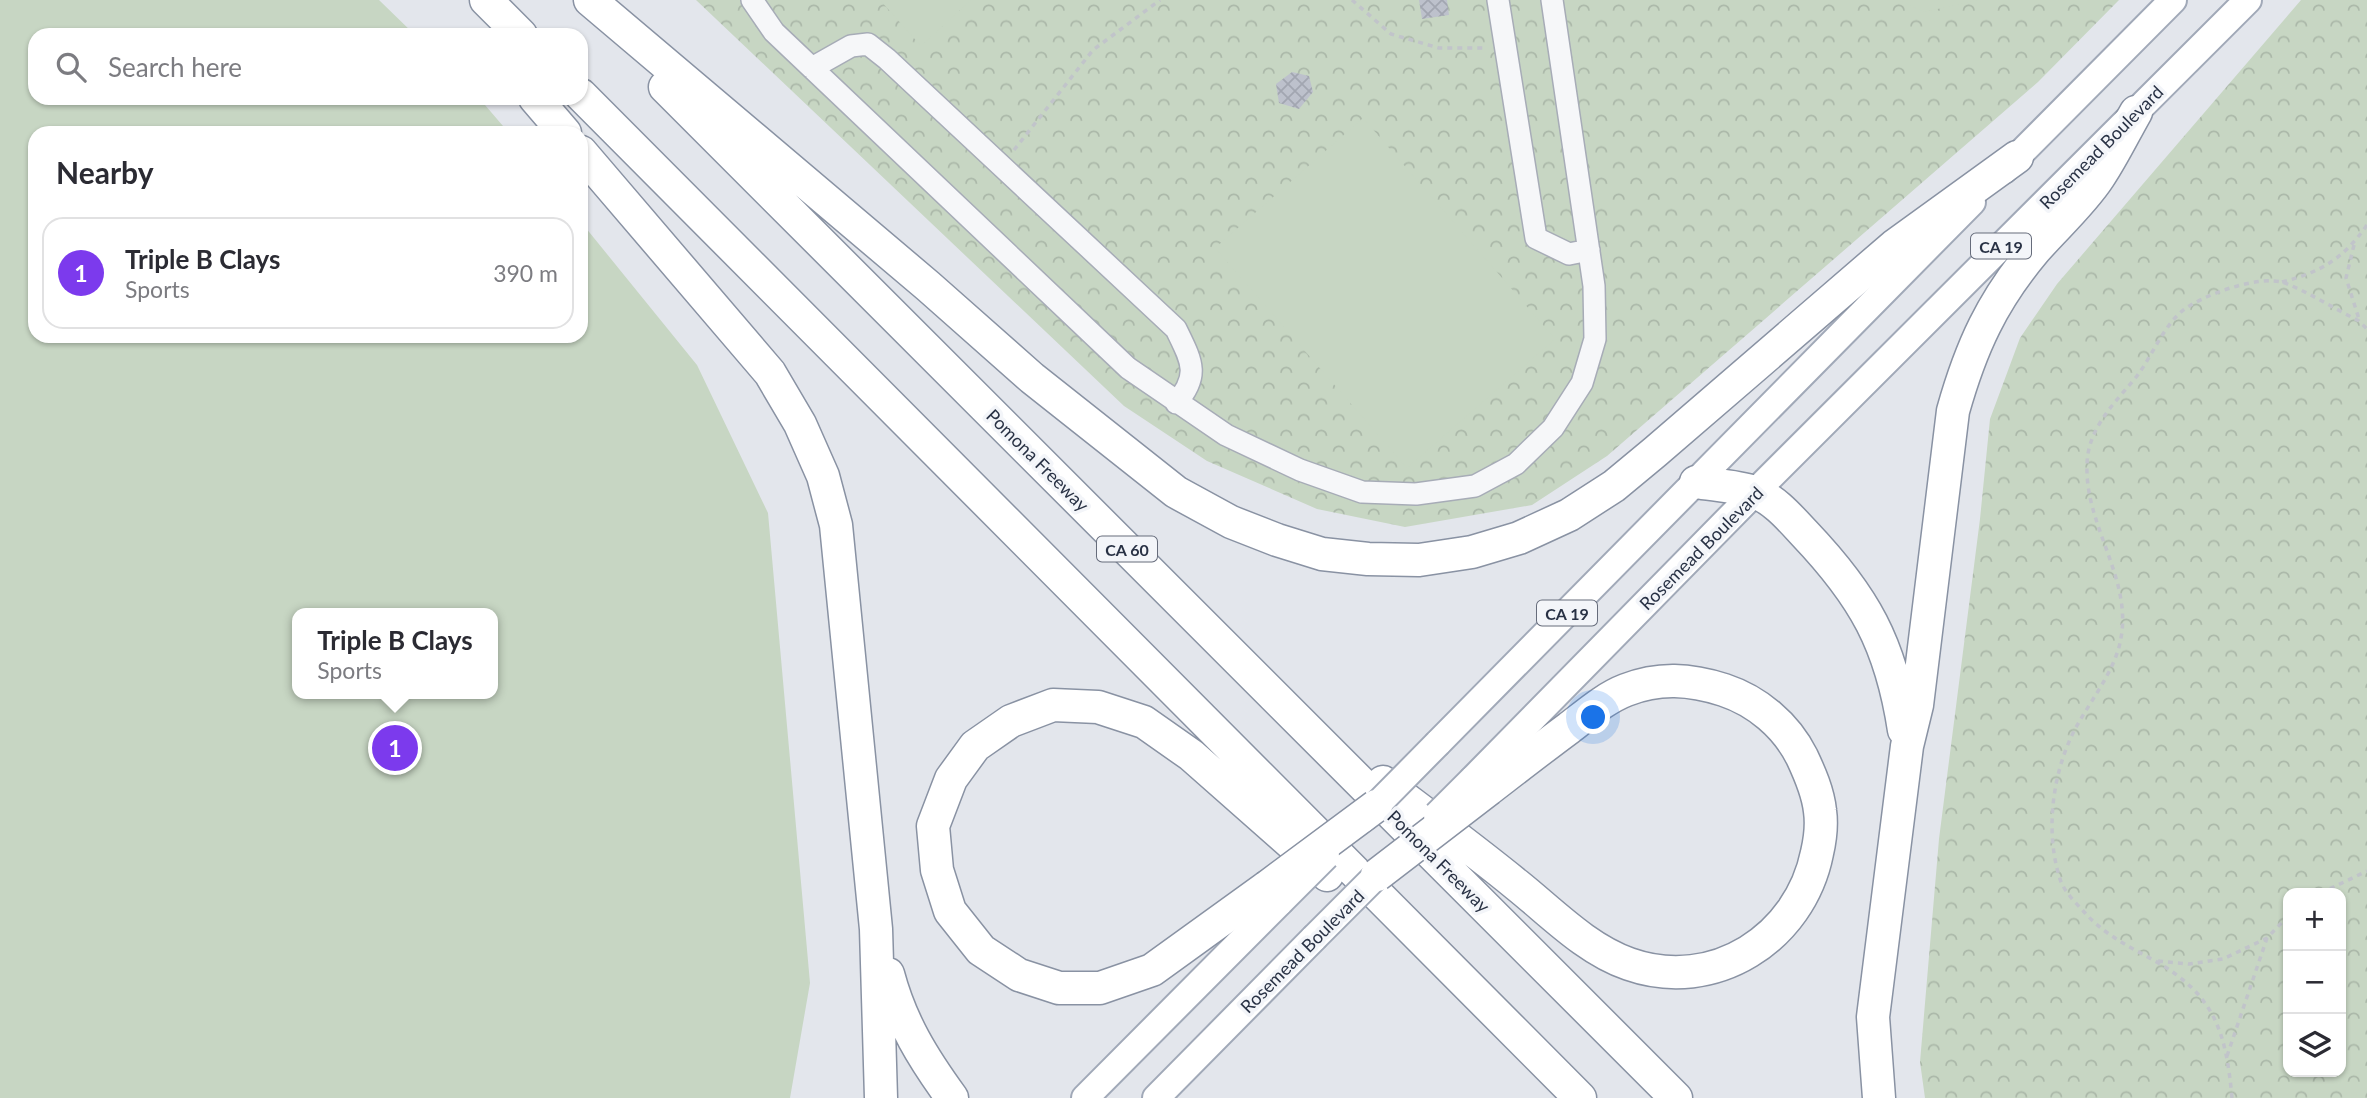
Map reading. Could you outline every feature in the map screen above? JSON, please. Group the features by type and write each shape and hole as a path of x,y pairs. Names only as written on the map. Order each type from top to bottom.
{"highway":[{"path":"474,0 485,28"},
{"path":"486,0 514,28"},
{"name":"Pomona Freeway","path":"577,0 1676,1098"},
{"path":"590,0 928,286 1031,378 1176,492 1231,522 1322,554 1368,559 1419,560 1472,552 1519,538 1569,515 1614,486 1894,246 2017,157"},
{"path":"588,102 1580,1098"},
{"path":"541,105 559,126"},
{"path":"1879,1098 1873,1017 1907,746 1917,705 1953,411 1966,365 1983,327 2007,285 2098,178 2136,111"},
{"path":"588,160 769,373 800,424 823,476 836,525 876,929 881,1098"},
{"path":"1696,482 1755,492 1777,506 1832,562 1863,606 1888,658 1900,703 1907,746"},
{"path":"1283,706 1518,885 1570,929 1629,964 1660,971 1691,971 1720,966 1748,953 1779,929 1800,902 1814,871 1820,841 1821,813 1812,778 1795,744 1772,716 1739,695 1699,682 1661,680 1624,691 1481,784 1377,875"},
{"path":"1376,806 1273,894 1152,970 1100,988 1059,988 1019,975 981,950 950,911 937,870 933,825 951,779 975,746 1011,721 1053,705 1098,707 1144,722 1191,755 1553,1071"},
{"path":"876,929 897,1006 922,1056 953,1098"}],"main road":[{"name":"CA 19","path":"1376,806 2173,0"},
{"name":"Rosemead Boulevard","path":"1481,784 1755,492 2248,0"},
{"name":"Rosemead Boulevard","path":"1156,1098 1377,875"},
{"path":"1085,1098 1273,894"}],"lane":[{"path":"752,0 774,32 1128,368 1226,435 1300,470 1362,492 1416,494 1475,486 1516,464 1553,428 1582,383 1595,339 1594,286 1552,0"},
{"path":"1498,0 1536,238 1569,254 1589,250"},
{"path":"812,68 851,46 868,44 887,59 1176,329 1187,351 1192,374 1190,387 1176,403"}],"path":[{"path":"1001,166 1093,50 1160,0"},
{"path":"1352,0 1391,34 1439,48 1506,49"},
{"path":"2232,1098 2227,1056 2217,1023 2198,994 2178,975 2119,942 2094,923 2060,880 2054,843 2054,796 2063,759 2076,727 2113,663 2121,640 2123,617 2120,596 2088,486 2089,444 2100,420 2151,357 2180,313 2201,297 2244,284 2282,282 2312,274 2354,244 2367,225"},
{"path":"2354,244 2346,278 2359,321"},
{"path":"2282,282 2359,321 2367,329"},
{"path":"2331,888 2367,871"},
{"path":"2156,961 2189,964 2223,959 2267,938 2283,921"},
{"path":"2227,1056 2267,938"}],"green space":[{"path":"0,0 379,0 408,28 28,28 28,105 485,105 503,126 28,126 28,343 588,343 588,231 697,365 768,513 810,983 790,1098 0,1098"},
{"path":"696,0 2119,0 2038,82 1607,456 1532,505 1405,527 1317,509 1207,461 1124,406"},
{"path":"880,0 971,0 921,46"},
{"path":"1898,0 1978,0 1924,12"},
{"path":"2301,0 2367,0 2367,1098 1925,1098 1920,1062 1939,839 1980,519 1990,419 2020,338 2057,284"},
{"path":"1363,118 1555,339 1407,468 1215,248"}],"building":[{"path":"1419,0 1447,0 1449,15 1422,19"},
{"path":"1292,72 1309,76 1313,92 1299,109 1279,103 1276,84"}],"place":[{"name":"Triple B Clays","path":"395,748"}]}
